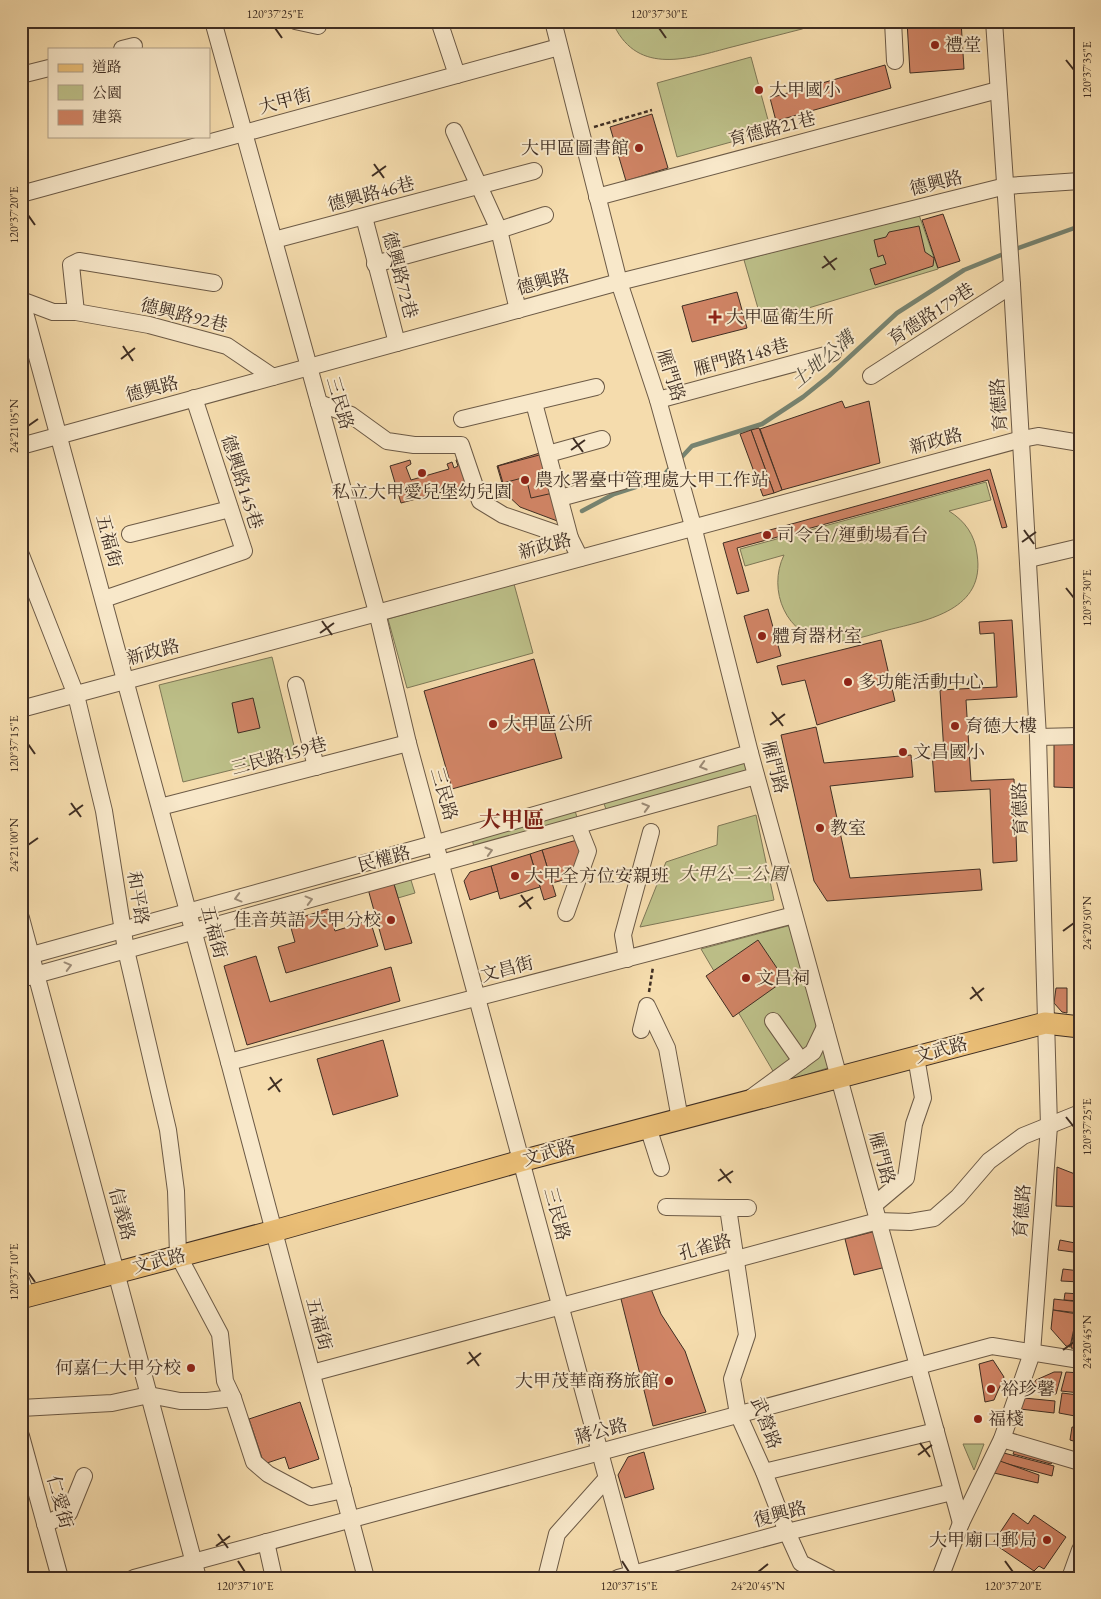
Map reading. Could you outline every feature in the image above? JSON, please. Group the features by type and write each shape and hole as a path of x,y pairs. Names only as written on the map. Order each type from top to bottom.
{"main road":[{"name":"文武路","path":"23,1292 117,1271 274,1231 521,1161 1045,1023 1080,1028"}],"street":[{"name":"三民路","path":"213,21 377,612 408,743 437,843 607,1478 629,1577"},
{"path":"295,21 318,26 319,21"},
{"path":"439,21 457,75"},
{"name":"雁門路","path":"553,21 619,282 658,400 693,526 756,776 961,1523"},
{"path":"893,21 896,61"},
{"name":"育德路","path":"940,1578 961,1523 1002,1439 1032,1353 1049,1126 1038,737 1022,439 994,21"},
{"name":"大甲街","path":"21,194 560,46"},
{"path":"21,75 48,68"},
{"name":"育德路21巷","path":"597,197 998,90"},
{"path":"454,131 499,230 518,310"},
{"name":"德興路46巷","path":"274,240 534,171"},
{"name":"德興路","path":"21,446 619,282 1006,186 1080,181"},
{"path":"375,264 546,215"},
{"name":"德興路72巷","path":"364,217 397,343"},
{"name":"德興路92巷","path":"76,312 70,265 79,261 214,283"},
{"name":"育德路179巷","path":"871,376 1012,285"},
{"name":"德興路92巷","path":"21,299 53,312 76,312 176,332 227,346 273,377"},
{"name":"五福街","path":"21,299 194,932 366,1578"},
{"name":"雁門路148巷","path":"658,400 833,353"},
{"path":"462,419 596,387"},
{"name":"德興路145巷","path":"104,599 244,551 194,398"},
{"path":"319,403 351,415 387,441 414,444 461,445 480,500 503,515 570,538"},
{"path":"534,403 570,538 580,558"},
{"name":"新政路","path":"21,709 693,526 1022,439 1038,436 1080,443"},
{"path":"548,454 602,439"},
{"path":"560,498 623,482"},
{"path":"130,534 230,509"},
{"path":"1028,559 1080,546"},
{"name":"和平路","path":"21,555 76,695 104,811 126,950 168,1130 176,1191 178,1255"},
{"path":"296,685 316,766"},
{"path":"1038,737 1080,736"},
{"name":"三民路159巷","path":"160,807 408,743"},
{"name":"民權路","path":"26,957 437,843 750,753"},
{"name":"民權路","path":"29,977 756,776"},
{"path":"566,913 588,851 588,800"},
{"path":"626,958 623,935 651,832"},
{"name":"文昌街","path":"229,1062 794,915"},
{"name":"信義路","path":"21,918 29,977 117,1271 198,1578"},
{"path":"641,1030 647,1006"},
{"path":"647,1006 668,1048 680,1119"},
{"path":"772,1021 802,1061"},
{"path":"746,1102 812,1052 825,1027"},
{"path":"874,1205 906,1178 914,1124 923,1098 916,1057"},
{"name":"孔雀路","path":"312,1373 878,1221 910,1222 934,1218 958,1197 989,1161 1024,1136 1080,1112"},
{"path":"648,1127 661,1168"},
{"path":"666,1207 748,1208"},
{"name":"武營路","path":"728,1208 748,1335 732,1379 738,1414 764,1472 786,1532 801,1563 830,1578"},
{"path":"178,1255 220,1334 225,1381 234,1398 254,1462 262,1469 311,1496 342,1490"},
{"name":"蔣公路","path":"134,1578 992,1346 1080,1360"},
{"path":"21,1408 112,1402 149,1395 180,1400 207,1401 234,1398"},
{"path":"764,1472 936,1431"},
{"name":"仁愛街","path":"21,1436 24,1456 60,1578"},
{"path":"1002,1439 1080,1462"},
{"path":"45,1524 69,1513 84,1476"},
{"path":"546,1578 557,1534 607,1478"},
{"name":"復興路","path":"629,1577 786,1532 952,1492"},
{"path":"266,1542 274,1578"},
{"path":"1070,1578 1080,1550"}],"path":[{"path":"581,131 652,110"},
{"path":"647,1006 656,951"}],"green space":[{"path":"612,21 821,21 802,29 695,56 662,59 647,56 634,50 622,38"},
{"path":"751,57 771,131 677,157 657,83"},
{"path":"918,212 938,269 762,322 744,260"},
{"path":"986,482 991,500 949,511 960,519 968,529 976,547 977,573 973,588 963,600 951,609 920,622 851,640 828,641 813,638 801,631 791,621 779,597 779,569 784,555 745,566 740,549"},
{"path":"514,584 533,653 407,688 388,619"},
{"path":"272,657 296,754 183,782 159,685"},
{"path":"744,758 748,772 607,812 602,798"},
{"path":"574,807 578,821 475,850 471,836"},
{"name":"大甲公二公園","path":"756,815 774,900 640,927 666,862 717,845 718,826"},
{"path":"410,877 415,893 398,898 393,881"},
{"path":"795,924 834,1066 780,1083 701,949"},
{"path":"963,1444 984,1444 974,1470"}],"building":[{"name":"禮堂","path":"907,21 961,21 964,69 910,73"},
{"path":"885,65 891,88 776,121 770,98"},
{"name":"大甲區圖書館","path":"652,114 668,168 626,181 610,127"},
{"path":"943,214 960,261 938,268 922,220"},
{"path":"919,226 925,252 934,258 933,266 875,285 870,269 886,264 883,255 878,257 874,240 886,237 889,232"},
{"name":"大甲區衛生所","path":"737,292 747,328 692,342 682,306"},
{"path":"842,401 845,408 869,401 880,463 782,490 760,429"},
{"path":"759,428 782,490 774,493 751,430"},
{"path":"751,430 774,493 763,496 740,434"},
{"name":"農水署臺中管理處大甲工作站","path":"543,452 560,522 520,507 505,493 497,466"},
{"path":"543,454 553,493 531,498 526,477 503,483 498,466"},
{"path":"463,457 472,484 401,503 390,466 410,460 411,464 406,467 411,480 449,469 447,464 452,462 454,468 458,466 456,460"},
{"name":"司令台/運動場看台","path":"990,469 1007,527 1002,528 988,480 737,548 749,591 737,594 723,543"},
{"name":"體育器材室","path":"768,609 781,656 757,663 744,616"},
{"name":"育德大樓","path":"1012,620 1017,697 966,700 971,781 1014,779 1017,861 993,863 990,789 935,792 932,753 944,753 940,690 997,687 994,633 980,634 979,622"},
{"name":"多功能活動中心","path":"881,640 895,701 817,725 805,680 782,685 777,666"},
{"name":"大甲區公所","path":"534,659 562,758 452,789 424,691"},
{"path":"253,698 260,728 238,733 232,703"},
{"name":"教室","path":"816,727 824,763 911,755 913,777 830,786 850,878 980,869 982,890 827,901 814,881 781,735"},
{"path":"1054,740 1080,740 1080,788 1054,787"},
{"path":"577,840 580,852 571,878 552,883 542,850"},
{"path":"542,850 556,896 544,900 530,854"},
{"name":"大甲全方位安親班","path":"530,854 540,887 500,899 491,866"},
{"path":"491,866 498,891 470,900 464,881 470,872"},
{"name":"佳音英語 大甲分校","path":"393,881 412,943 385,950 368,889"},
{"path":"328,909 335,931 370,920 378,946 286,973 278,947 295,942 289,921"},
{"name":"文昌祠","path":"758,940 785,980 733,1017 706,976"},
{"path":"256,956 270,1002 391,967 400,1001 247,1045 224,966"},
{"path":"1056,988 1067,988 1067,1013 1062,1012 1054,1003"},
{"path":"383,1040 398,1096 333,1115 317,1059"},
{"path":"1057,1167 1080,1176 1080,1207 1056,1206"},
{"path":"876,1231 886,1267 854,1275 845,1239"},
{"path":"1060,1240 1080,1244 1080,1253 1058,1250"},
{"path":"1063,1269 1080,1271 1080,1282 1061,1281"},
{"name":"大甲茂華商務旅館","path":"651,1289 661,1314 685,1351 706,1412 653,1426 621,1299"},
{"path":"1065,1293 1080,1294 1080,1301 1064,1300"},
{"path":"1054,1299 1080,1302 1079,1313 1053,1310"},
{"path":"1053,1310 1077,1314 1070,1347 1066,1346 1051,1329"},
{"path":"1073,1335 1080,1336 1080,1349 1071,1348"},
{"name":"裕珍馨","path":"993,1360 1004,1377 994,1400 985,1402 979,1364"},
{"path":"1054,1372 1062,1372 1056,1394 1029,1391 1036,1380"},
{"path":"1066,1372 1080,1373 1080,1393 1061,1391"},
{"path":"1062,1393 1078,1395 1075,1416 1059,1413"},
{"path":"1024,1398 1055,1401 1054,1413 1020,1409"},
{"path":"300,1402 319,1459 289,1469 285,1457 264,1464 249,1419"},
{"path":"1072,1427 1080,1428 1080,1443 1070,1440"},
{"path":"1016,1447 1055,1458 1051,1464 1013,1454"},
{"path":"644,1452 654,1489 625,1498 618,1475 628,1457"},
{"path":"1000,1452 1054,1466 1052,1476 997,1461"},
{"path":"1000,1461 1039,1475 1038,1483 994,1473"},
{"path":"1013,1513 1028,1524 1034,1515 1066,1537 1044,1569 1039,1566 1034,1571 993,1543"}],"waterway":[{"name":"土地公溝","path":"1013,250 1080,226"},
{"name":"土地公溝","path":"679,460 692,446 762,424 803,397 829,376 897,313 964,270 1006,253"},
{"name":"土地公溝","path":"582,511 614,494 660,479 671,467"}],"place":[{"name":"禮堂","path":"935,45"},
{"name":"大甲國小","path":"759,90"},
{"name":"大甲區圖書館","path":"639,148"},
{"name":"大甲區衛生所","path":"715,317"},
{"name":"私立大甲愛兒堡幼兒園","path":"422,473"},
{"name":"農水署臺中管理處大甲工作站","path":"525,480"},
{"name":"司令台/運動場看台","path":"767,535"},
{"name":"體育器材室","path":"762,636"},
{"name":"多功能活動中心","path":"848,682"},
{"name":"大甲區公所","path":"493,724"},
{"name":"育德大樓","path":"955,726"},
{"name":"文昌國小","path":"903,752"},
{"name":"教室","path":"820,828"},
{"name":"大甲全方位安親班","path":"515,876"},
{"name":"佳音英語 大甲分校","path":"391,920"},
{"name":"文昌祠","path":"746,978"},
{"name":"何嘉仁大甲分校","path":"191,1368"},
{"name":"大甲茂華商務旅館","path":"669,1381"},
{"name":"裕珍馨","path":"991,1389"},
{"name":"福棧","path":"978,1419"},
{"name":"大甲廟口郵局","path":"1047,1540"}],"district":[{"name":"大甲區","path":"512,819"}]}
